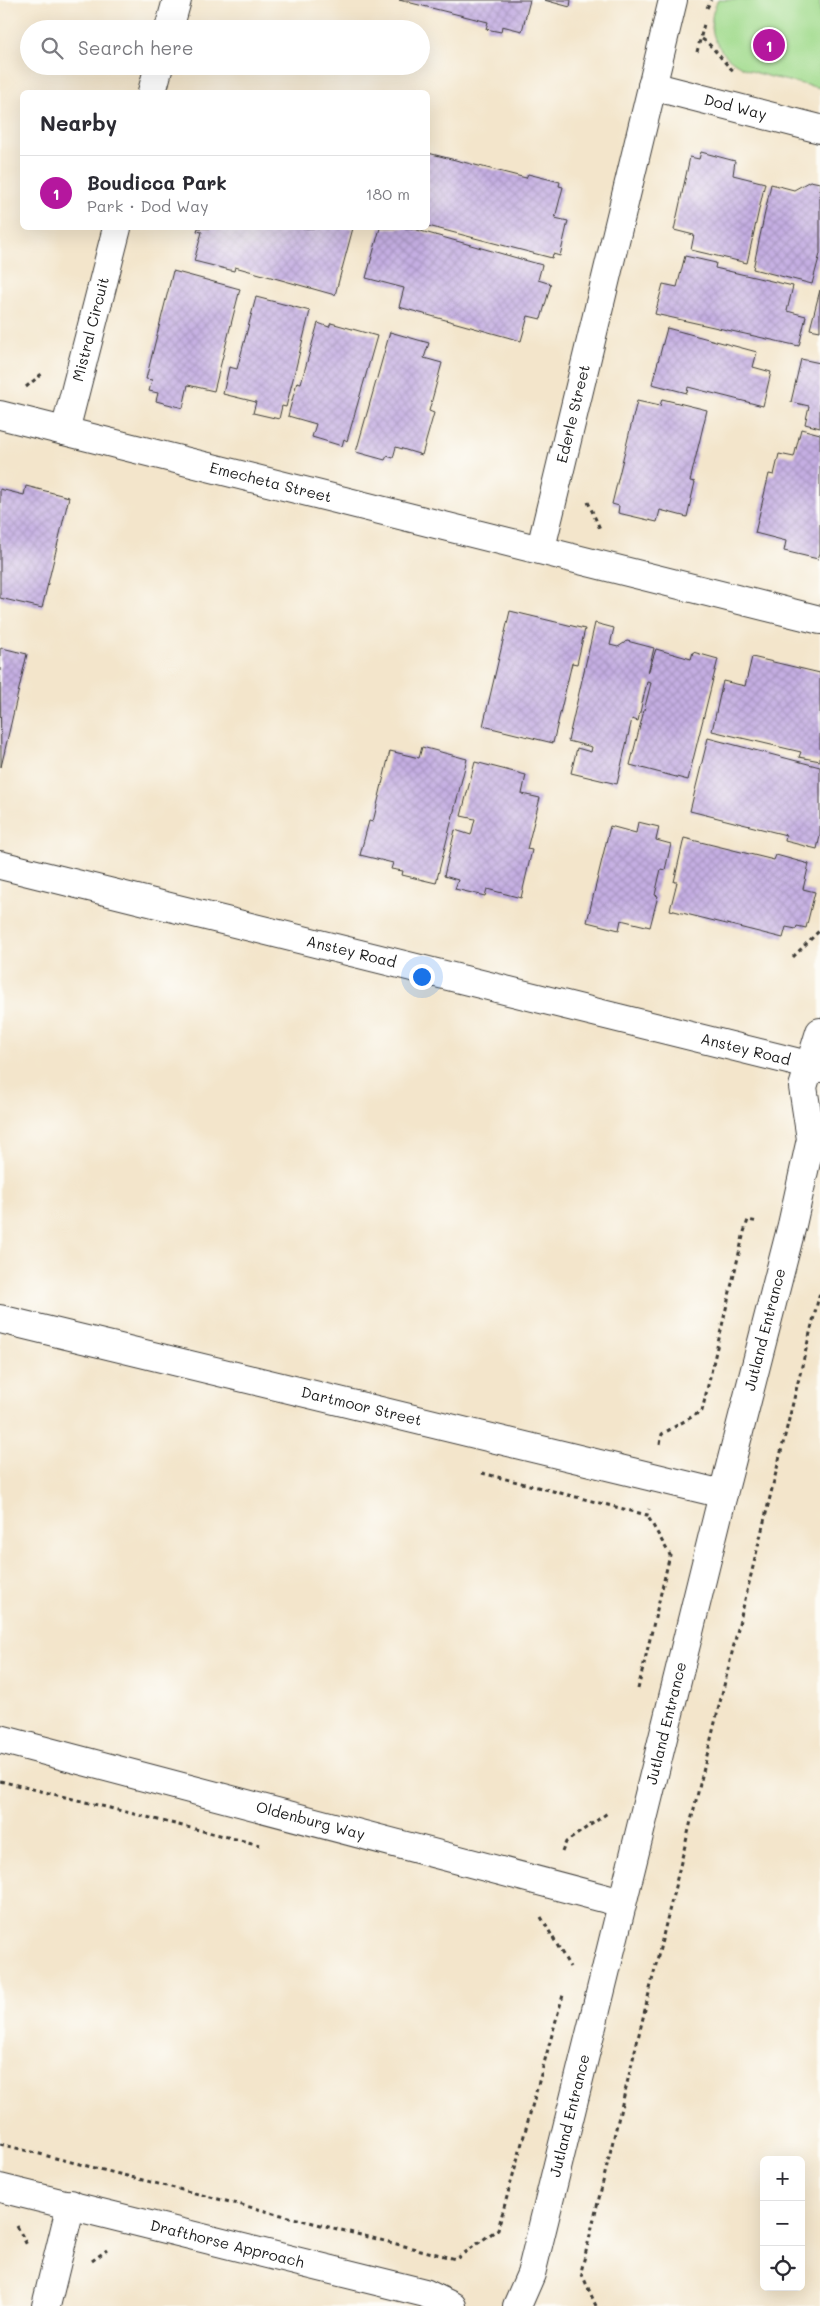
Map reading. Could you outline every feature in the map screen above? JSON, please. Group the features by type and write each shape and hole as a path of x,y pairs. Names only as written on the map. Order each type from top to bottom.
{"street":[{"path":"171,20 177,0"},
{"name":"Ederle Street","path":"540,548 673,0"},
{"path":"153,90 157,75"},
{"name":"Dod Way","path":"652,86 820,129"},
{"name":"Mistral Circuit","path":"65,430 116,230"},
{"name":"Emecheta Street","path":"0,415 540,548"},
{"path":"540,548 820,620"},
{"name":"Anstey Road","path":"0,865 815,1067"},
{"name":"Jutland Entrance","path":"517,2306 531,2274 723,1494 816,1135 804,1087 815,1067 820,1032"},
{"name":"Dartmoor Street","path":"0,1319 723,1494"},
{"name":"Oldenburg Way","path":"0,1739 549,1886 622,1903"},
{"name":"Drafthorse Approach","path":"0,2188 71,2204 425,2294 452,2306"},
{"path":"46,2306 71,2204"}],"path":[{"path":"683,94 702,39 706,9 711,0"},
{"path":"702,39 710,44 718,56 734,71 741,74"},
{"path":"590,494 588,503 601,531 610,533"},
{"path":"793,957 820,930"},
{"path":"596,2306 581,2272 820,1292"},
{"path":"636,1699 670,1555 647,1515"},
{"path":"0,1781 270,1847"},
{"path":"568,1975 571,1966 539,1914 566,1842 608,1814 610,1805"},
{"path":"0,2144 456,2259 498,2229 563,1994"}],"green space":[{"path":"718,0 820,0 820,88 749,70 725,55 719,47 712,29 714,10"}],"building":[{"path":"399,0 530,0 522,31 502,26 501,32 486,29 488,22"},
{"path":"544,0 571,0 570,7"},
{"path":"701,152 735,161 733,175 765,183 747,263 691,250 694,235 674,230 690,157 699,159"},
{"path":"430,154 526,178 528,174 560,182 559,186 563,187 555,218 568,221 560,256 553,254 552,258 430,227"},
{"path":"810,181 820,183 820,254 812,284 753,269 771,184 794,190"},
{"path":"352,230 335,295 235,267 234,271 194,261 202,232 197,231"},
{"path":"379,230 417,230 542,265 538,280 551,284 541,319 528,316 521,341 399,307 404,288 366,278"},
{"path":"685,256 716,263 715,268 793,286 787,311 806,316 799,346 655,314 663,284 677,287"},
{"path":"173,271 240,289 214,391 188,385 183,408 156,401 158,393 149,391 152,380 146,379"},
{"path":"820,290 820,331 810,329"},
{"path":"256,297 310,311 286,407 282,406 279,419 253,413 256,402 223,394 229,367 237,369"},
{"path":"318,323 329,327 331,323 377,336 347,441 344,439 342,446 312,437 316,424 288,416 297,382 301,383"},
{"path":"667,328 757,352 753,367 771,372 763,406 688,387 687,393 652,384"},
{"path":"390,332 429,343 424,358 442,363 429,411 434,413 422,455 396,447 393,458 387,456 385,460 356,452"},
{"path":"801,359 820,363 820,428 805,424 809,406 791,402"},
{"path":"662,399 707,410 690,481 695,482 687,517 660,510 657,522 618,513 619,506 612,504 637,401 660,406"},
{"path":"801,429 820,434 820,553 818,559 784,551 786,541 755,533 769,474 774,475 779,454 794,457"},
{"path":"26,486 69,497 42,608 0,598 0,489 24,495"},
{"path":"510,611 585,629 577,664 572,663 553,743 483,726"},
{"path":"595,623 614,628 610,645 618,647 627,641 654,648 648,673 656,649 691,659 693,652 718,659 688,780 630,765 651,683 647,682 638,721 632,719 617,784 571,773 577,748 591,752 592,747 568,741"},
{"path":"0,649 27,654 1,767"},
{"path":"752,657 820,673 820,761 799,757 801,752 712,731 723,681 745,686"},
{"path":"708,738 820,767 820,836 817,849 785,841 786,835 690,811"},
{"path":"422,747 467,759 436,883 402,875 403,871 391,869 393,863 360,855 369,821 373,822 390,751 419,758"},
{"path":"475,762 526,775 522,794 540,798 527,849 532,850 521,898 487,889 485,896 455,889 458,880 444,876 455,830 471,835 475,819 461,816"},
{"path":"638,822 659,827 656,840 671,844 665,870 661,869 655,895 658,896 650,927 621,920 619,930 587,922 610,826 636,833"},
{"path":"684,838 774,860 776,855 809,864 803,889 815,892 806,928 797,926 796,929 786,927 783,938 670,910 677,882 674,882"}],"place":[{"name":"Boudicca Park","path":"769,45"}]}
